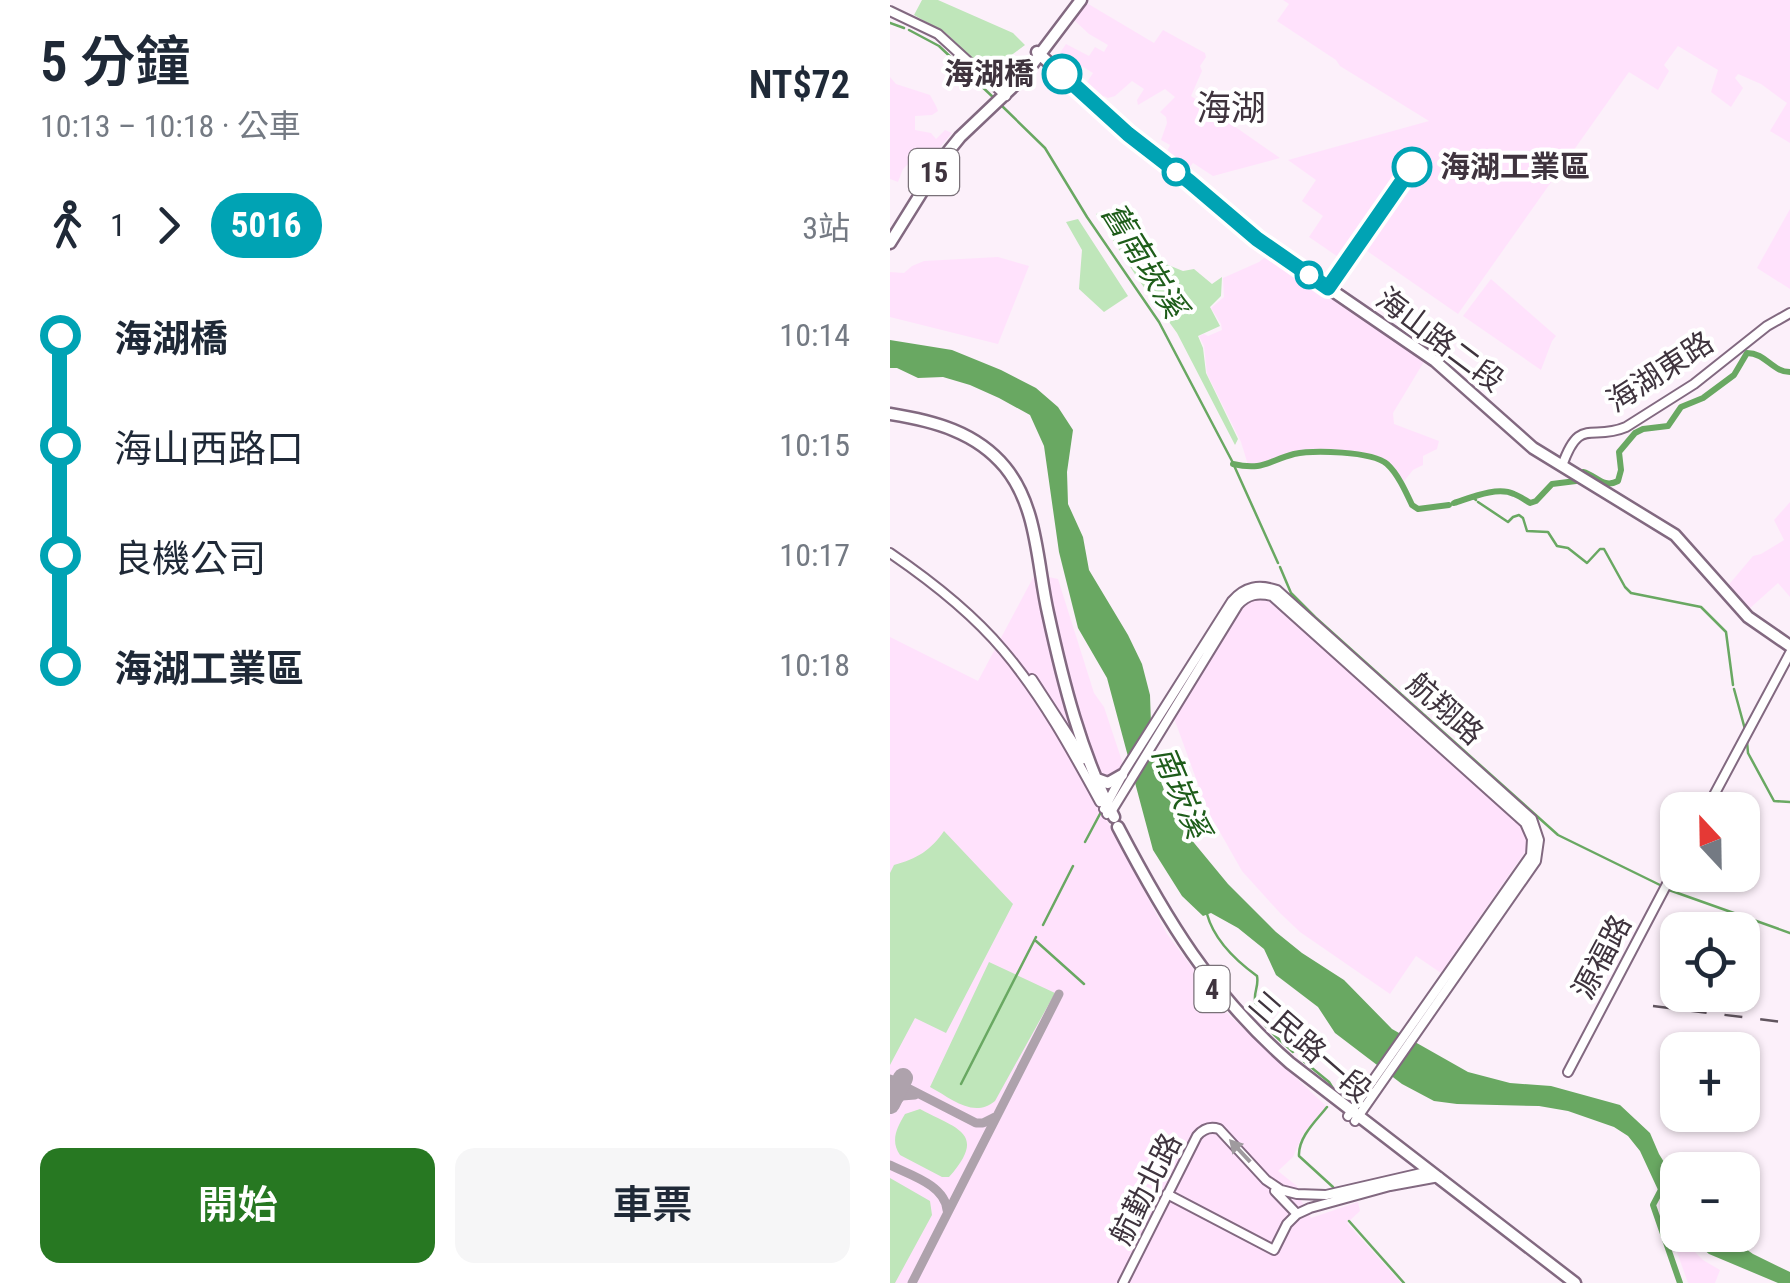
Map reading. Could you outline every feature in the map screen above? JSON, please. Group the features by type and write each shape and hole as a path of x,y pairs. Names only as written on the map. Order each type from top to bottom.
{"main road":[{"name":"15","path":"890,234 956,135 1003,95 1078,0"},
{"name":"海山路二段","path":"1039,53 1128,134 1257,239 1435,361 1533,448 1674,535 1748,617 1790,650"},
{"name":"15","path":"890,243 943,158 989,107"},
{"name":"4","path":"890,417 936,427 974,445 1002,470 1015,489 1027,522 1059,682 1084,759 1109,814"},
{"name":"4","path":"890,417 937,423 961,432 986,449 1018,486 1031,521 1063,677 1109,814"},
{"path":"1095,777 1108,783 1125,775"},
{"name":"三民路一段","path":"1109,814 1175,930 1210,980 1269,1045 1353,1116"},
{"name":"三民路一段","path":"1109,814 1170,932 1221,1001 1287,1067 1431,1175"},
{"name":"4","path":"1431,1175 1567,1283"},
{"name":"4","path":"1431,1175 1575,1283"}],"street":[{"path":"890,11 938,34 1003,95"},
{"name":"海湖東路","path":"1562,466 1572,443 1582,433 1626,427 1694,384 1767,326 1790,313"},
{"name":"三民路一段","path":"890,550 939,583 982,621 1038,687 1084,759"},
{"name":"三民路一段","path":"890,550 959,606 1002,649 1033,688 1109,814"},
{"name":"航翔路","path":"1109,814 1125,775 1236,596 1258,586 1277,590 1532,819 1539,842 1536,861 1353,1116"},
{"name":"航翔路","path":"1125,775 1172,710 1238,605 1258,594 1272,596 1525,823 1532,838 1530,854 1418,1025"},
{"path":"1717,792 1790,650"},
{"path":"1718,792 1790,662"},
{"name":"源福路","path":"1663,892 1569,1073 1667,892"},
{"name":"航翔路","path":"1353,1116 1363,1095 1384,1072"},
{"path":"1340,1103 1352,1103 1363,1095"},
{"name":"航勤北路","path":"1123,1283 1197,1136 1204,1130 1214,1128 1223,1133 1266,1180 1281,1190 1311,1196 1431,1175"},
{"path":"1167,1194 1274,1250 1287,1224 1297,1214 1431,1175"},
{"path":"1266,1180 1297,1214"}],"shaded area":[{"path":"922,0 938,0 1013,33 1025,45 998,65 1008,80 1000,86 947,34 914,15"},
{"name":"海湖工業區","path":"1283,0 1790,0 1790,143 1770,131 1787,103 1761,84 1738,74 1735,78 1743,88 1731,107 1711,92 1718,70 1678,46 1664,65 1669,71 1658,90 1629,72 1458,314 1357,244 1344,261 1309,237 1323,216 1302,201 1316,180 1288,160 1429,121 1277,21 1289,4"},
{"path":"1085,2 1154,43 1163,30 1205,53 1191,96 1280,158 1213,176 1193,163 1184,173 1164,158 1170,145 1161,140 1167,123 1160,112 1175,97 1165,89 1138,105 1144,89 1132,81 1115,96 1104,96 1099,102 1082,90 1093,73 1060,53 1066,44 1089,56 1095,47 1104,52 1108,45 1073,19"},
{"path":"890,77 896,84 930,95 936,106 938,111 932,115 915,116 915,130 931,133 936,139 945,130 952,133 922,176 909,163 898,182 890,179"},
{"path":"1110,209 1129,248 1183,271 1194,269 1212,284 1222,277 1221,296 1210,307 1220,326 1198,336 1206,373 1238,439 1235,445 1177,333 1096,214"},
{"path":"1790,209 1790,289 1757,268"},
{"path":"1078,219 1128,296 1104,312 1079,289 1082,250 1066,222"},
{"path":"1265,249 1425,360 1393,413 1394,424 1439,441 1437,449 1423,456 1423,465 1413,470 1401,485 1386,463 1337,452 1297,453 1249,468 1241,442 1207,374 1199,336 1222,330 1211,308 1224,297 1223,278 1259,262 1265,257"},
{"path":"998,257 1029,266 998,344 890,317 890,272 904,273 924,261"},
{"path":"1491,279 1556,336 1541,370 1463,316"},
{"path":"890,340 952,350 1036,388 1058,407 1073,430 1067,472 1068,504 1083,537 1089,570 1142,664 1150,695 1152,753 1164,790 1190,838 1228,884 1276,932 1344,980 1392,1029 1468,1072 1510,1083 1551,1086 1620,1105 1650,1133 1660,1156 1660,1194 1640,1151 1614,1127 1568,1111 1539,1106 1434,1101 1402,1084 1335,1033 1318,1007 1276,975 1264,949 1211,913 1203,916 1182,896 1153,850 1107,678 1078,628 1059,552 1044,446 1030,415 970,385 943,377 918,378 890,368"},
{"path":"1790,502 1790,597 1778,583 1749,609 1726,588 1753,556 1784,540 1774,520"},
{"path":"1035,574 1058,579 1094,693 1104,707 1123,764 1111,780 1085,779 1167,934 1225,1011 1326,1106 1303,1134 1293,1157 1278,1171 1298,1187 1296,1191 1311,1218 1358,1202 1360,1211 1347,1223 1401,1283 890,1283 890,637 978,681"},
{"path":"1260,598 1273,602 1512,815 1525,833 1525,852 1441,973 1416,956 1390,994 1300,932 1242,871 1211,820 1174,718 1241,607"},
{"path":"944,831 1013,904 946,1033 915,1018 890,1065 890,873 894,865 929,849"},
{"path":"989,962 1055,993 995,1101 979,1108 954,1101 930,1087"},
{"path":"920,1109 956,1128 967,1141 966,1151 949,1177 942,1177 897,1150 896,1134 902,1119"},
{"path":"890,1178 930,1201 932,1215 895,1283 890,1283"},
{"path":"1677,1252 1695,1252 1720,1270 1715,1283 1688,1283"},
{"path":"1707,1252 1750,1252 1790,1272 1790,1283 1778,1283"}],"waterway":[{"name":"舊南崁溪","path":"890,23 904,28"},
{"name":"舊南崁溪","path":"909,30 939,46 995,99"},
{"name":"舊南崁溪","path":"1001,105 1045,148 1159,322 1232,461 1278,563"},
{"path":"1454,503 1500,491 1530,503 1552,484 1576,481 1583,472 1613,483 1618,481 1621,470 1619,452 1635,433 1668,426 1681,407 1703,398 1734,375 1747,353 1790,372"},
{"path":"1233,464 1259,466 1314,452 1369,456 1391,468 1418,509 1449,505"},
{"path":"1472,497 1476,500"},
{"path":"1478,502 1508,522 1519,515 1527,531 1548,532 1557,546 1568,548 1587,563 1604,549 1631,593 1701,607 1726,632 1733,685"},
{"name":"舊南崁溪","path":"1280,567 1291,593 1315,617 1558,835 1660,885"},
{"path":"1734,689 1746,733"},
{"path":"1747,741 1748,753 1774,801 1790,802"},
{"path":"1085,842 1101,812"},
{"path":"1043,925 1073,866"},
{"name":"舊南崁溪","path":"1675,892 1790,933"},
{"path":"1207,914 1226,949 1257,976 1255,1000 1259,1016 1293,1052"},
{"path":"961,1084 1036,937"},
{"path":"1036,941 1084,984"},
{"path":"1301,1059 1329,1082 1336,1093"},
{"path":"1327,1107 1305,1136 1299,1156 1333,1187"},
{"path":"1660,1192 1653,1205 1660,1225"},
{"path":"1349,1221 1404,1283"},
{"path":"1669,1252 1680,1283"}],"taxiway":[{"path":"912,1283 1059,994"},
{"path":"890,1079 976,1123 995,1117"},
{"path":"890,1106 902,1096 915,1095"},
{"path":"890,1165 933,1187 947,1210"}],"runway":[{"path":"890,1104 903,1078"}],"railway":[{"path":"1653,1006 1790,1023"}],"bus line":[{"name":"5016","path":"1062,74 1128,134 1257,239 1328,288 1412,167"}],"place":[{"name":"海湖橋","path":"1062,74"},
{"name":"海湖工業區","path":"1412,167"}],"district":[{"name":"海湖","path":"1231,108"}],"water label":[{"name":"南崁溪","path":"1181,792"}]}
